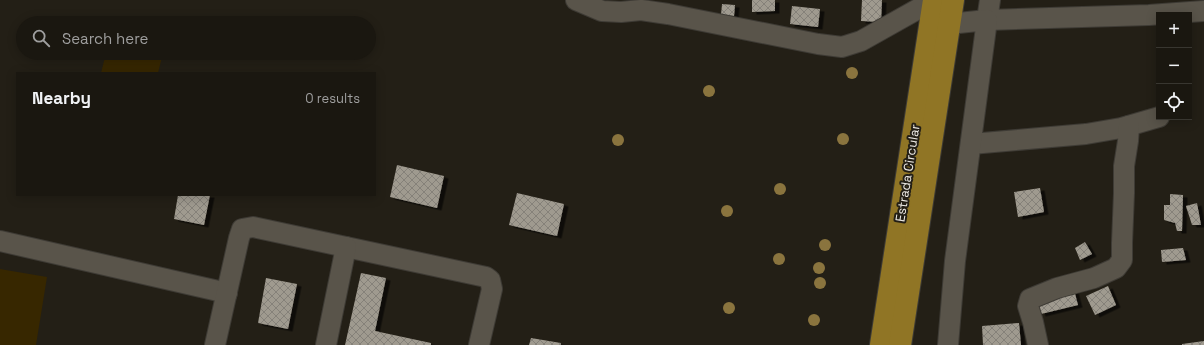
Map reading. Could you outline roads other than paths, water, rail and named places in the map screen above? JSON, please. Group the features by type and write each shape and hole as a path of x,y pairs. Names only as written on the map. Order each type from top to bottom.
{"main road":[{"name":"Estrada Circular","path":"881,345 934,0"},
{"name":"Estrada Circular","path":"900,345 953,0"}],"street":[{"path":"576,0 602,10 621,12 641,10 668,14 818,44 842,47 861,41 934,0"},
{"path":"948,345 955,261 990,0"},
{"path":"949,24 987,20 1149,16 1204,11"},
{"path":"971,144 1086,134 1129,126 1156,118"},
{"path":"1038,345 1028,306 1030,299 1057,288 1094,278 1116,268 1122,260 1124,166 1129,126"},
{"path":"215,345 242,229 253,227 486,277 490,280 492,289 479,345"},
{"path":"0,241 227,293"},
{"path":"326,345 346,247"}]}
